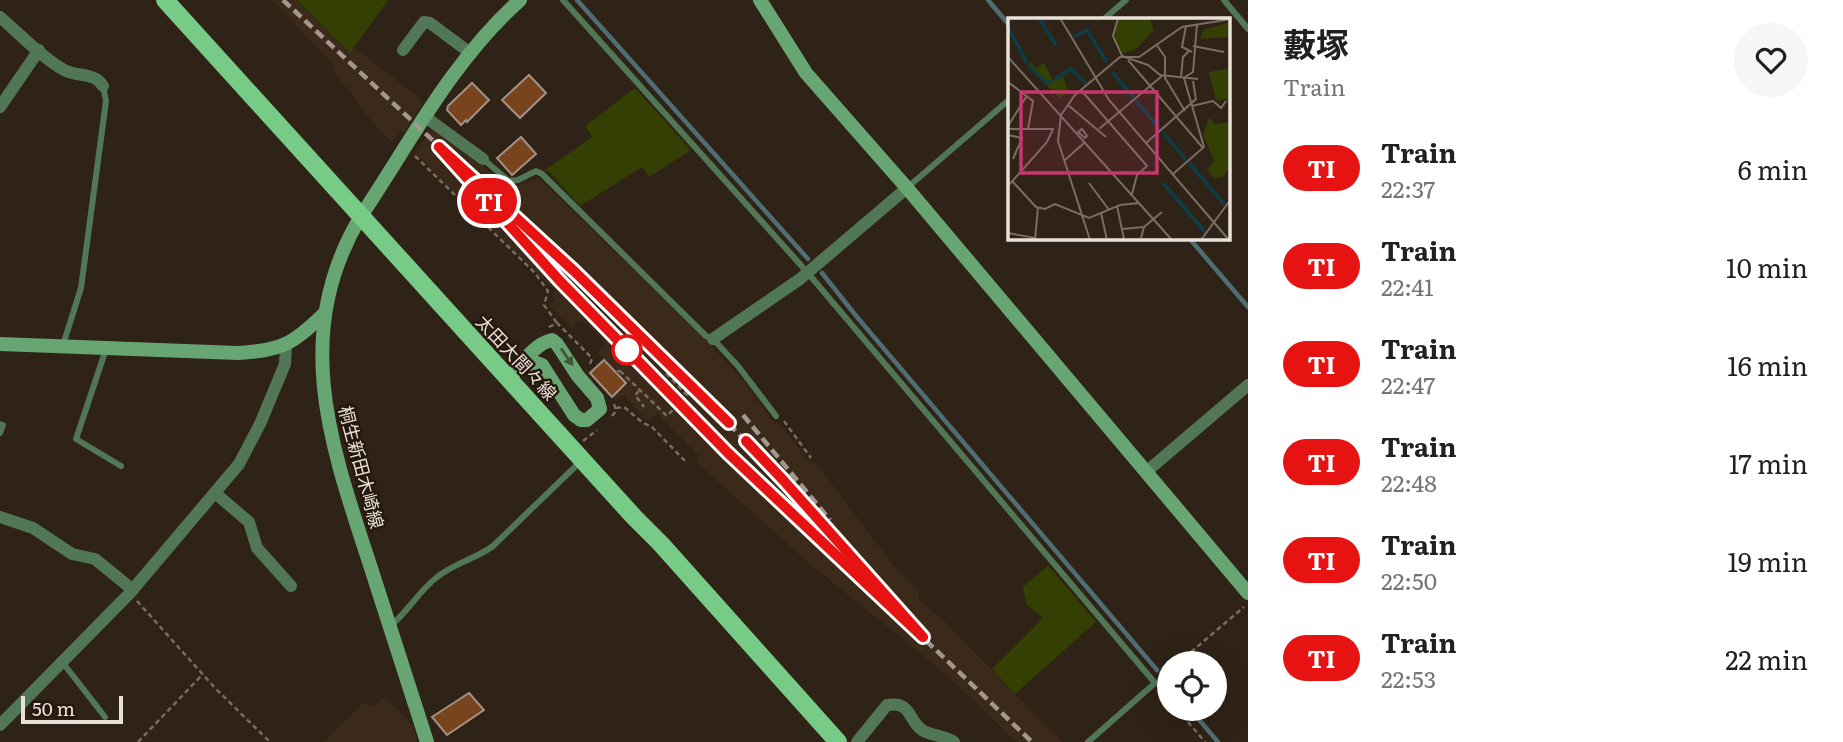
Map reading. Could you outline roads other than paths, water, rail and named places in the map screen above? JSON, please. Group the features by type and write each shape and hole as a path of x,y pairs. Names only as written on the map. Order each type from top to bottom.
{"main road":[{"name":"太田大間々線","path":"165,0 361,216 514,374 582,460 838,742"}],"street":[{"name":"桐生新田木崎線","path":"428,742 343,482 328,425 322,374 325,313 335,271 361,216 469,52 520,0"},
{"path":"760,0 806,73 907,188 1248,593"},
{"path":"0,17 65,71 93,77 100,80 103,86"},
{"path":"403,50 424,22 430,23 469,52"},
{"path":"0,107 39,50"},
{"path":"425,116 483,159"},
{"path":"713,339 800,279 907,188"},
{"path":"0,344 270,351 285,345 325,313"},
{"path":"555,341 578,376 597,398 600,409 587,420 581,420 574,415 542,365 534,362 514,374 543,342 555,341"},
{"path":"0,725 131,592 215,494 248,450 285,364 285,345"},
{"path":"1146,471 1248,385"},
{"path":"215,494 249,522 257,548 291,586"},
{"path":"0,517 33,528 72,554 95,559 131,592"},
{"path":"857,742 887,705 892,704 905,707 924,731 954,742"}],"lane":[{"path":"563,0 807,272 1155,682 1088,742"},
{"path":"1105,18 1126,0"},
{"path":"1224,0 1248,29"},
{"path":"63,345 82,288 106,101 103,86"},
{"path":"907,188 1008,101"},
{"path":"483,159 509,181 536,172 542,174 713,339 738,366 776,416"},
{"path":"107,347 76,439 121,466"},
{"path":"0,424 3,425 0,433"},
{"path":"390,626 435,578 447,569 486,552 582,460"},
{"path":"63,663 105,718"}],"waterway":[{"path":"577,0 808,259"},
{"path":"988,0 1008,24"},
{"path":"1191,240 1248,307"},
{"path":"822,273 1157,670"},
{"path":"1200,721 1218,742"}],"railway":[{"path":"283,0 663,356 784,481 923,637"},
{"path":"505,219 587,310 673,398 849,568"},
{"path":"743,415 830,520"},
{"path":"915,630 1032,742"}],"train":[{"name":"TI","path":"729,423 574,271 439,147 559,280 728,453 923,637 746,441"}]}
